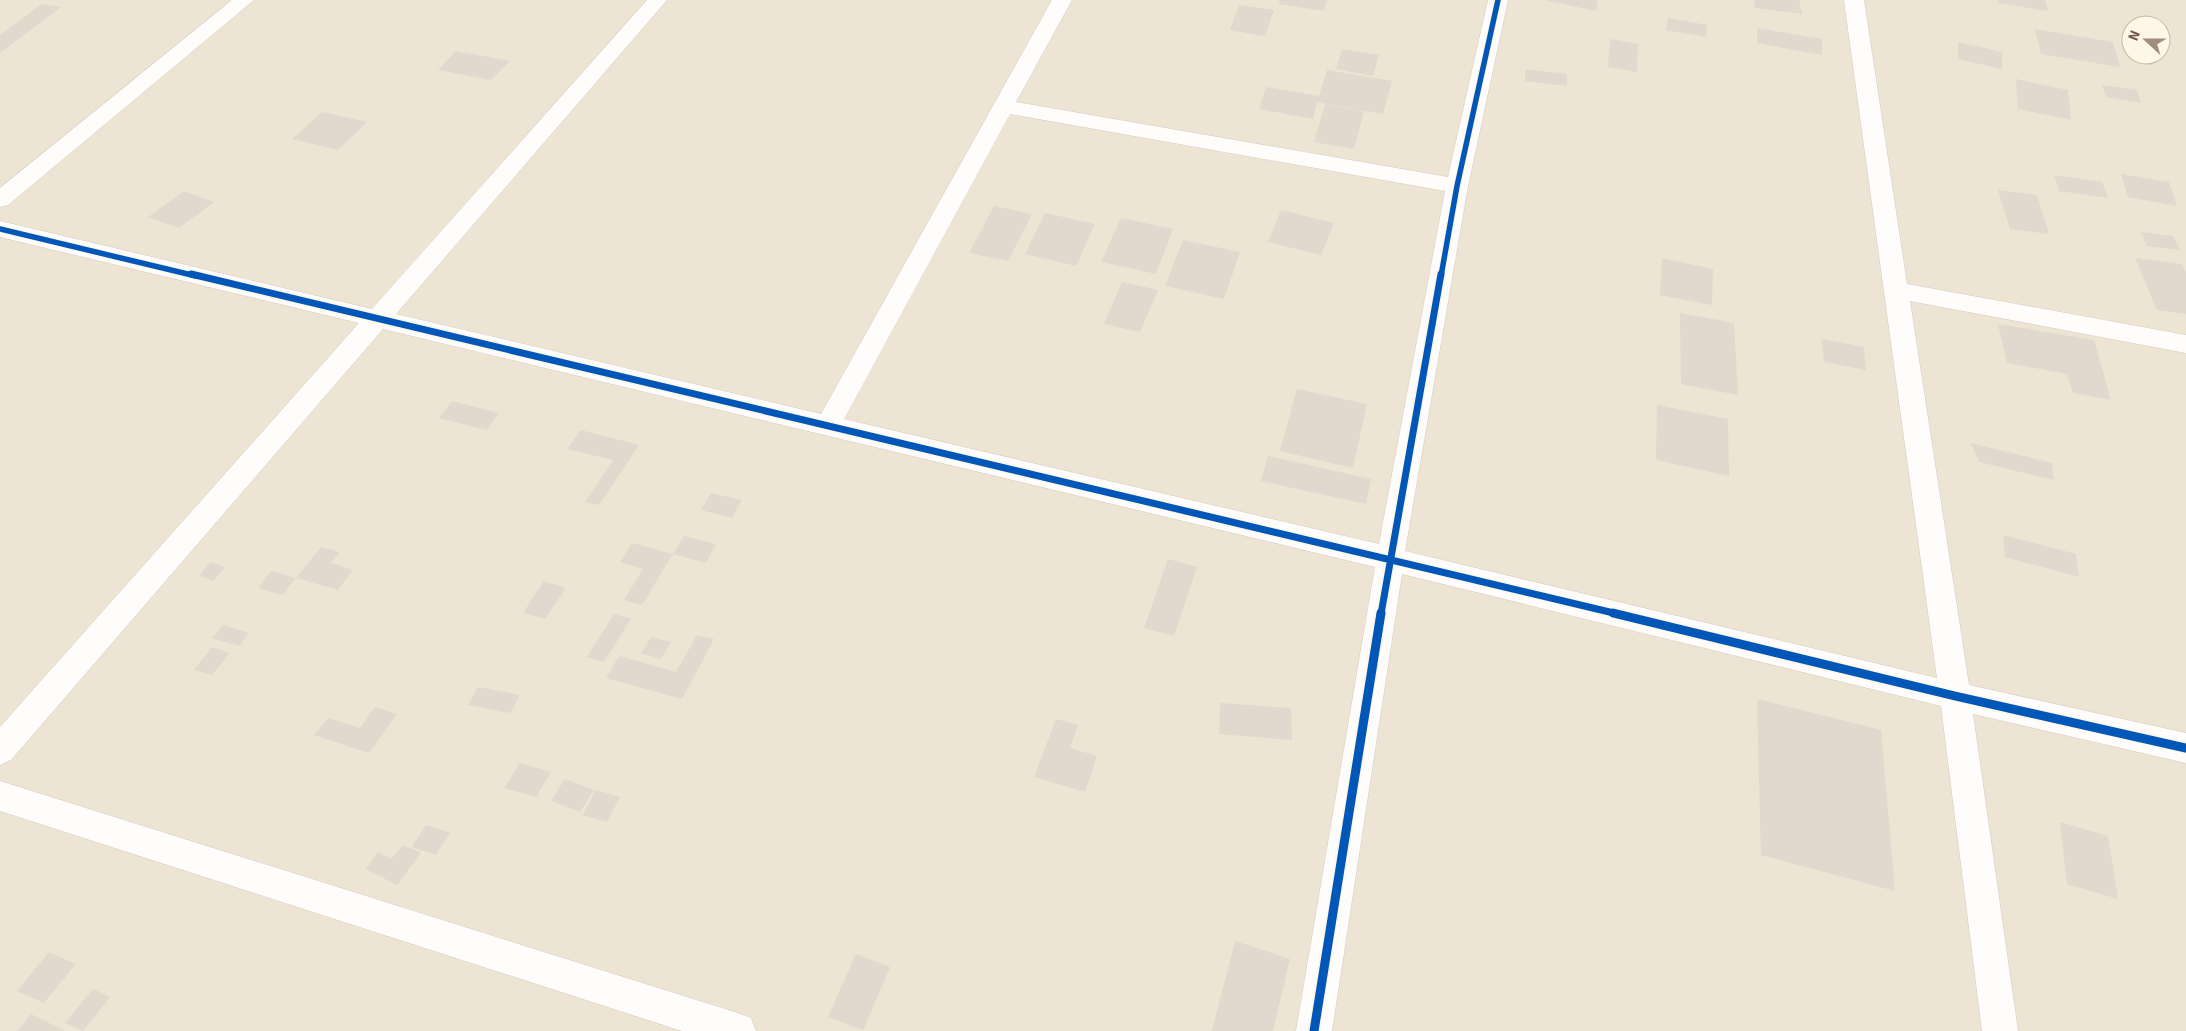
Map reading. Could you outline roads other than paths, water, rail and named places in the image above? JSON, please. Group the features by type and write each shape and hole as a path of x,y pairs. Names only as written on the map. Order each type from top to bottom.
{"street":[{"path":"0,200 244,0"},
{"path":"0,750 657,0"},
{"path":"828,427 1062,0"},
{"path":"1314,1031 1390,559 1457,186 1498,0"},
{"path":"1854,0 1955,696 2000,1031"},
{"path":"1003,106 1457,186"},
{"path":"0,229 1390,559 1955,696 2186,748"},
{"path":"1896,290 2186,344"},
{"path":"0,796 738,1031"}]}
